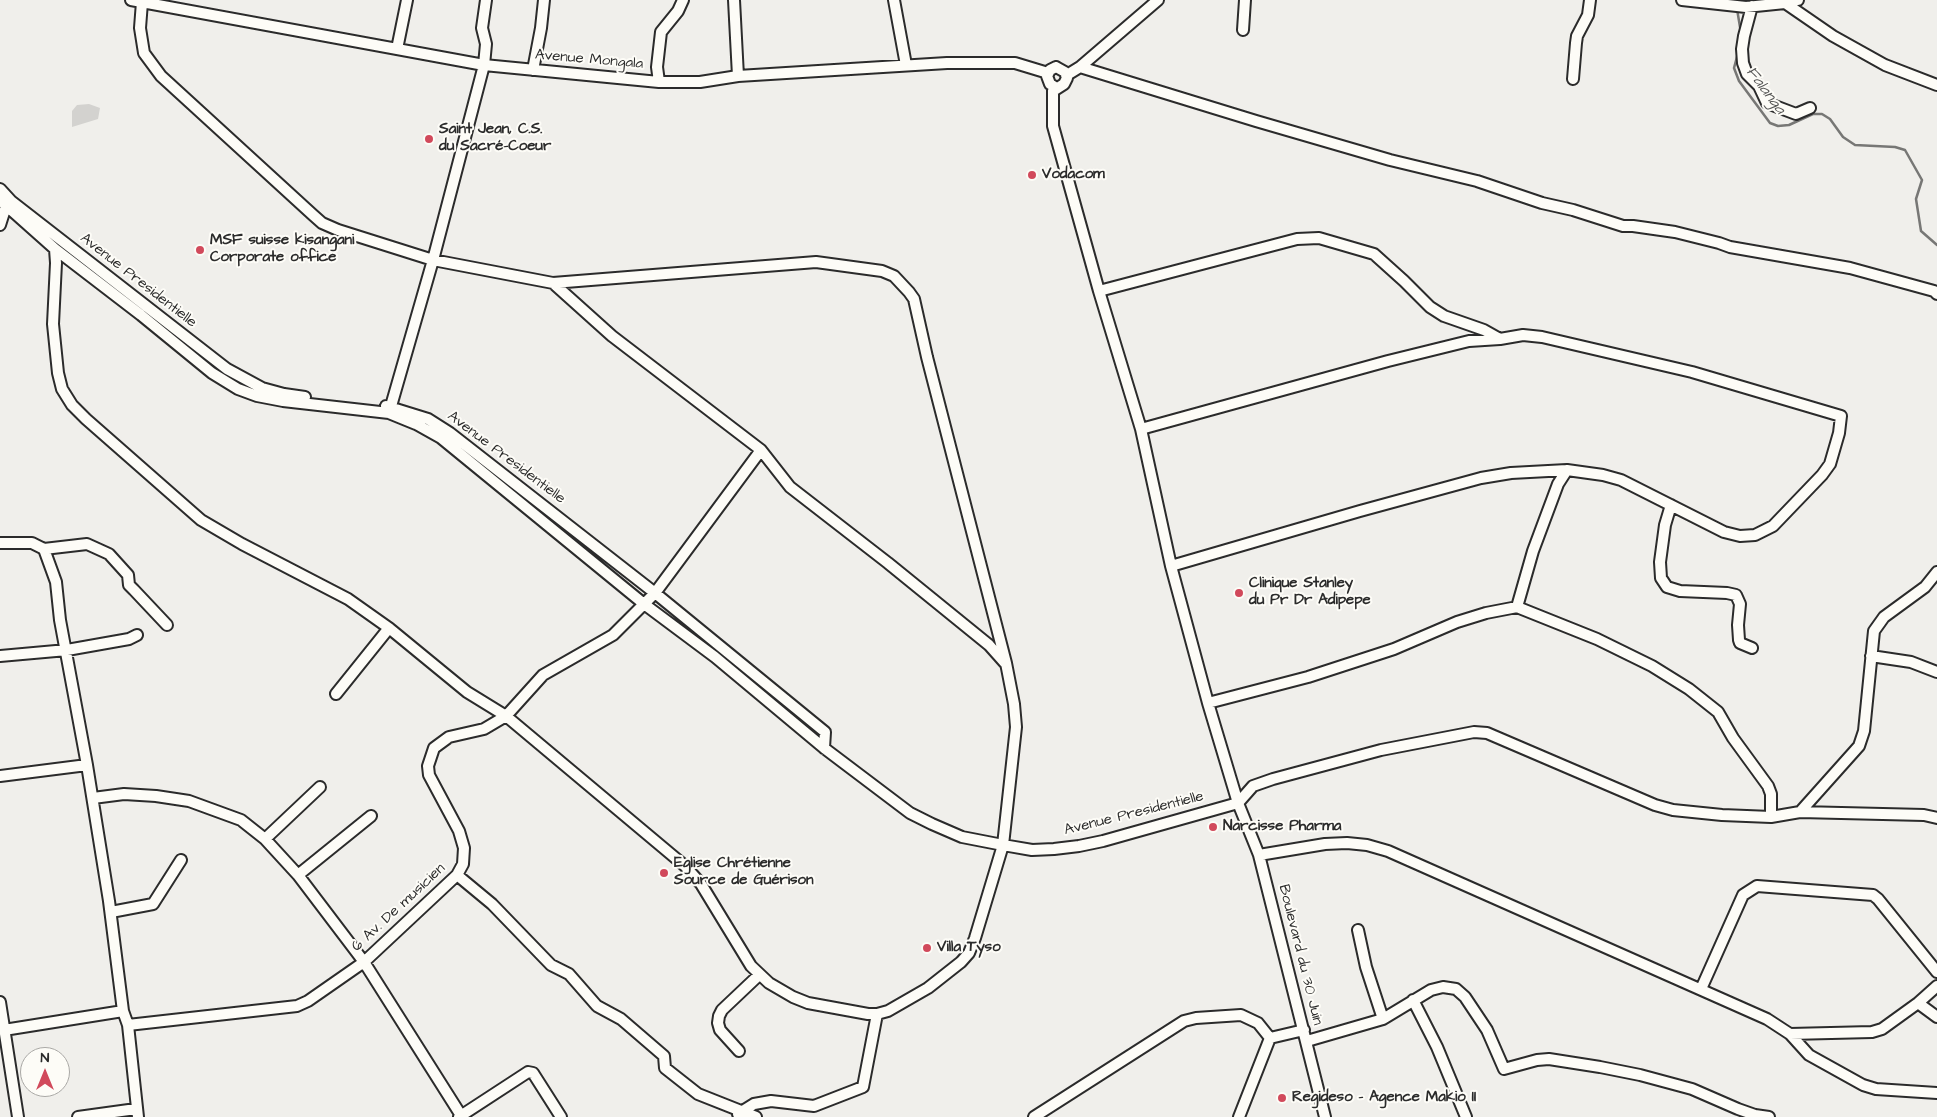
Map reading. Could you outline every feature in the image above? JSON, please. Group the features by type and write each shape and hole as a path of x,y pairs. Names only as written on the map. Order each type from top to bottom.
{"street":[{"name":"Avenue Mongala","path":"130,0 484,65 659,82 700,82 738,76 906,65 996,62 1015,63 1048,73 1056,68 1063,69 1067,75"},
{"path":"397,49 408,0"},
{"path":"390,410 433,260 484,65 486,44 482,28 486,0"},
{"path":"533,70 544,0"},
{"path":"659,82 657,67 661,32 678,11 683,0"},
{"path":"734,0 738,76"},
{"path":"894,0 906,65"},
{"path":"1053,91 1064,84 1067,75 1080,67 1158,0"},
{"path":"1243,30 1245,0"},
{"path":"1573,79 1577,36 1588,15 1590,0"},
{"path":"1682,0 1749,7 1798,0"},
{"path":"54,249 56,263 53,324 58,373 62,389 72,405 201,520 242,544 348,599 389,628 467,692 506,716 685,866 701,884 751,966 759,975 793,997 808,1003 877,1014 888,1012 928,988 961,962 969,953 1003,845 1016,727 1014,704 1006,663 927,357 914,299 894,276 882,271 816,262 554,283 433,260 338,230 322,223 161,76 144,53 140,28 142,2"},
{"path":"1783,2 1833,36 1885,64 1937,85"},
{"path":"1749,7 1742,49 1743,63 1747,74 1759,86 1767,103 1796,114 1810,108"},
{"path":"1080,67 1256,122 1390,160 1477,182 1623,226 1675,232 1730,247 1850,268 1934,291 1937,294"},
{"name":"Boulevard du 30 Juin","path":"1048,73 1048,82 1055,87 1053,91 1053,126 1099,291 1141,430 1171,566 1208,703 1238,803 1259,855 1325,1117"},
{"name":"Avenue Presidentielle","path":"0,189 69,253 212,373 238,389 257,396 390,410 428,419 450,433 655,592 825,732 824,748"},
{"path":"0,225 3,203"},
{"name":"Avenue Presidentielle","path":"3,203 54,249 69,253 219,364 283,398"},
{"path":"1099,291 1297,239 1319,238 1374,254 1430,307 1444,316 1484,330 1500,339"},
{"path":"554,283 612,336 761,450 790,486 989,645 1006,663"},
{"path":"1141,430 1469,341 1523,335 1542,337 1589,350 1692,372 1841,416 1840,433 1830,464 1822,475 1773,526 1755,535 1740,536 1724,532 1621,480 1603,474 1567,470 1511,473 1481,478 1171,566"},
{"path":"212,373 219,364"},
{"name":"Avenue Presidentielle","path":"390,410 441,438 644,604 715,657 824,748 910,812 962,837 1032,850 1079,846 1238,803"},
{"name":"6 Av. De musicien","path":"128,1025 296,1006 308,1001 364,962 457,875 463,864 462,840 429,775 428,766 434,748 441,741 449,737 484,729 506,716 542,675 613,635 655,592 761,450"},
{"path":"1517,607 1533,551 1558,484 1567,470"},
{"path":"1671,505 1665,525 1660,562 1661,578 1667,587 1680,592 1727,593 1736,595 1740,604 1739,640 1740,643 1752,648"},
{"path":"0,544 32,543 44,549 87,544 109,554 128,575 129,584 167,624"},
{"path":"44,549 56,582 60,620 93,798 123,1011 128,1025 137,1113 78,1117"},
{"path":"1800,812 1859,746 1864,731 1874,631 1878,623 1925,587 1937,572"},
{"path":"1208,703 1308,677 1394,649 1457,622 1517,607 1597,639 1652,666 1689,689 1718,712 1733,738 1768,786 1772,794 1771,817"},
{"path":"336,694 389,628"},
{"path":"0,656 67,650 129,639 137,635"},
{"path":"715,657 724,649"},
{"path":"1871,656 1911,662 1937,672"},
{"path":"1238,803 1254,786 1273,779 1381,750 1474,732 1487,733 1654,805 1696,813 1771,817 1800,812 1924,815 1937,818"},
{"path":"0,776 87,765"},
{"path":"265,839 320,787"},
{"path":"93,798 124,794 156,796 189,801 241,820 265,839 298,875 364,962 461,1117 528,1072 533,1073 561,1117"},
{"path":"298,875 371,816"},
{"path":"1259,855 1326,844 1347,843 1367,845 1388,851 1767,1019 1790,1034 1809,1055 1864,1085 1876,1089 1937,1093"},
{"path":"110,912 153,904 181,860"},
{"path":"457,875 492,904 551,965 569,974 597,1006 604,1012 621,1020 664,1056 665,1068 698,1094 738,1114 756,1117"},
{"path":"1701,989 1743,895 1757,886 1873,895 1937,972"},
{"path":"1358,930 1366,967 1383,1019"},
{"path":"739,1052 720,1030 719,1016 722,1010 759,975"},
{"path":"1790,1034 1872,1032 1882,1029 1918,1003 1937,986"},
{"path":"1307,1041 1383,1019 1431,990 1444,987 1456,989 1465,997 1487,1030 1504,1069 1537,1060 1549,1059 1600,1067 1640,1075 1692,1089 1738,1109 1769,1117"},
{"path":"1413,1000 1437,1047 1466,1117"},
{"path":"0,1002 5,1062 18,1117"},
{"path":"1918,1003 1937,1017"},
{"path":"2,1024 123,1011"},
{"path":"738,1114 754,1104 771,1101 814,1106 862,1087 877,1014"},
{"path":"1034,1117 1184,1021 1196,1018 1241,1016 1258,1023 1270,1038"},
{"path":"1270,1038 1304,1030"},
{"path":"1239,1117 1270,1038"}],"shaded area":[{"path":"89,104 100,108 98,119 72,127 72,111 77,105"}],"waterway":[{"name":"Falanga","path":"1737,9 1741,33"},
{"name":"Falanga","path":"1738,53 1734,68 1739,81 1770,123 1778,126 1789,125 1813,114 1822,114 1830,119 1843,137 1855,145 1895,147 1905,150 1922,180 1916,199 1921,231 1937,245"}],"place":[{"name":"Saint Jean, C.S. du Sacré-Coeur","path":"429,139"},
{"name":"Vodacom","path":"1032,175"},
{"name":"MSF suisse kisangani Corporate office","path":"200,250"},
{"name":"Clinique Stanley du Pr Dr Adipepe","path":"1239,593"},
{"name":"Narcisse Pharma","path":"1213,827"},
{"name":"Eglise Chrétienne Source de Guérison","path":"664,873"},
{"name":"Villa Tyso","path":"927,948"},
{"name":"Regideso - Agence Makio II","path":"1282,1098"}]}
